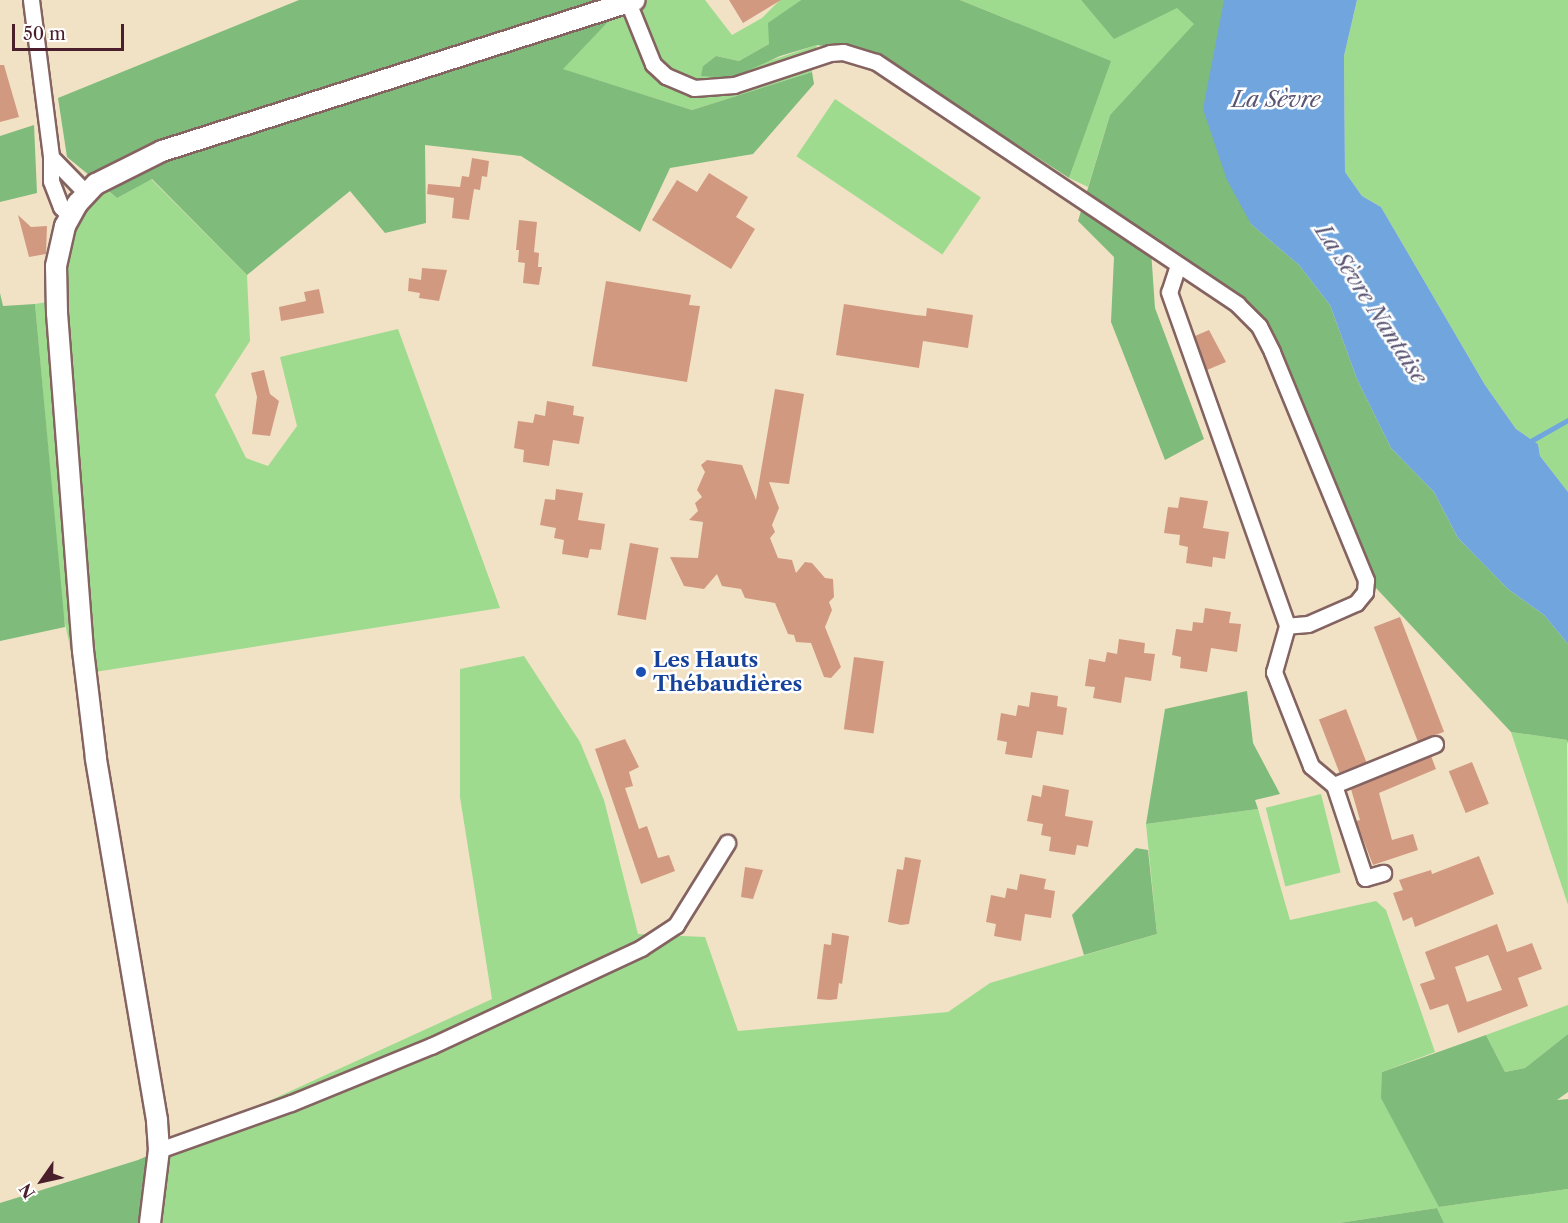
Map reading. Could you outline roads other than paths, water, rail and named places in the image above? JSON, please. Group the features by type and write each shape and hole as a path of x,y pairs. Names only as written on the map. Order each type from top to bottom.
{"main road":[{"path":"150,1223 159,1150 152,1076 96,758 83,651 57,313 56,266 70,216 86,193 105,179 162,151 631,1"}],"street":[{"path":"30,0 51,157 51,181 61,207 70,216"},
{"path":"631,1 653,64 666,75 694,88 734,85 830,53 843,52 876,62 1237,304 1259,326 1366,580 1365,592 1356,603 1308,624 1287,626"},
{"path":"51,157 86,193"},
{"path":"1178,264 1169,292 1287,626 1274,672 1311,766 1334,785 1365,878 1383,873"},
{"path":"1334,785 1436,744"},
{"path":"159,1150 291,1104 431,1046 641,948 676,925 728,843"}],"water":[{"name":"La Sèvre","path":"1224,0 1357,0 1344,56 1345,172 1362,196 1381,207 1485,385 1516,429 1538,444 1540,456 1568,492 1568,644 1544,615 1508,589 1458,538 1434,492 1391,448 1357,379 1330,305 1299,265 1251,224 1227,180 1203,109"}],"waterway":[{"path":"1529,442 1568,420"}],"place":[{"name":"Les Hauts Thébaudières","path":"641,672"}],"water label":[{"name":"La Sèvre Nantaise","path":"1371,304"}]}
